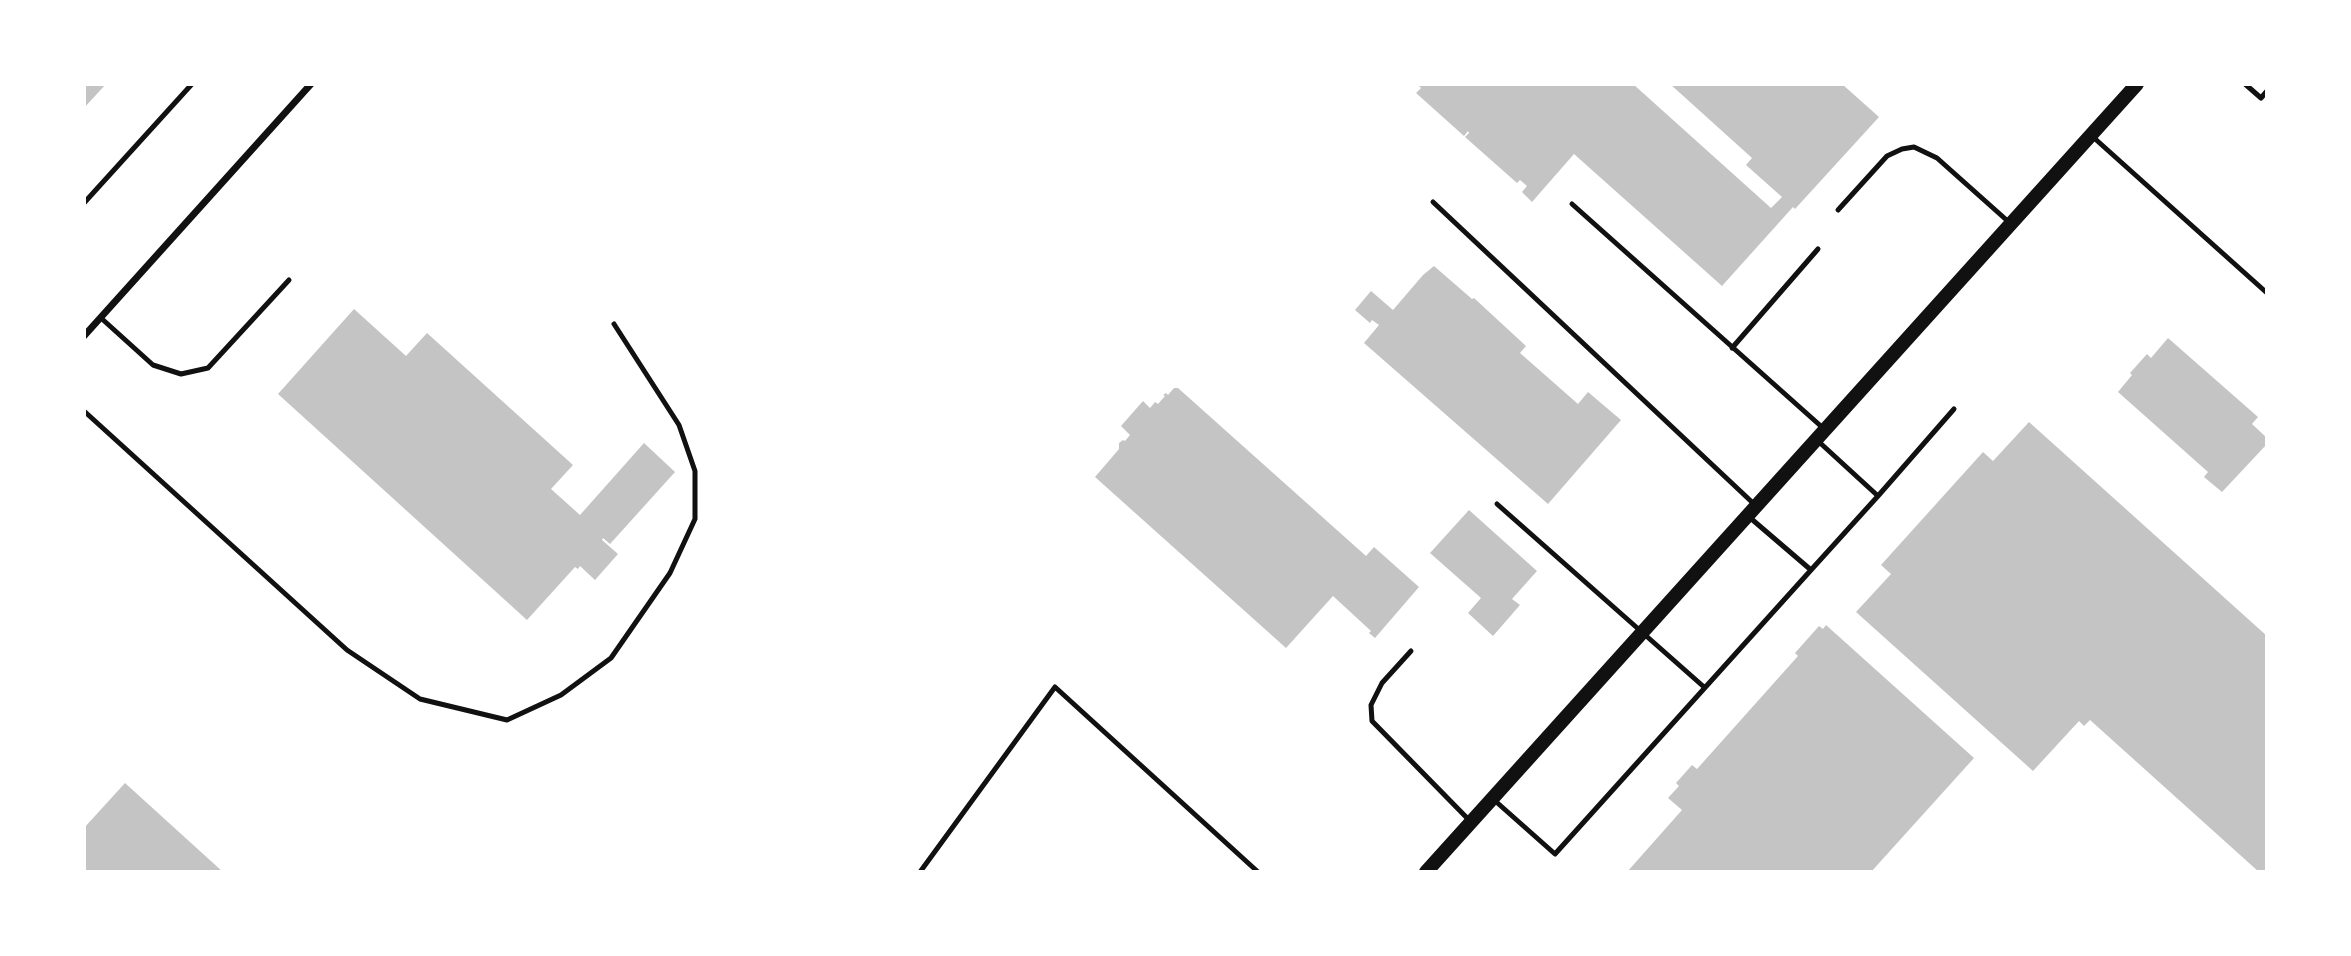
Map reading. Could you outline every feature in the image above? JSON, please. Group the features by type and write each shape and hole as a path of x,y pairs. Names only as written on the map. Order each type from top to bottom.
{"main road":[{"path":"1426,872 2137,84"}],"street":[{"path":"84,336 311,84"}],"lane":[{"path":"84,204 192,84"},
{"path":"2245,84 2261,98 2267,91"},
{"path":"2091,135 2267,293"},
{"path":"1838,210 1887,156 1914,146 1937,158 2011,224"},
{"path":"1433,202 1811,570"},
{"path":"1573,204 1732,348 1821,435 1878,496"},
{"path":"1732,348 1818,249"},
{"path":"101,318 153,365 181,374 208,368 289,280"},
{"path":"84,411 346,650 420,699 506,720 561,695 611,658 670,573 695,519 695,471 679,425 614,324"},
{"path":"1492,798 1555,854 1954,409"},
{"path":"1497,504 1704,687"},
{"path":"1411,651 1382,683 1371,705 1372,721 1471,822"},
{"path":"920,872 1055,687 1258,872"}],"building":[{"path":"84,84 106,84 84,108"},
{"path":"1417,84 1633,84 1771,208 1782,197 1746,165 1752,158 1670,84 1842,84 1879,117 1722,286 1574,154 1532,202 1522,192 1527,186 1520,180 1517,183 1465,137 1468,131 1464,136 1416,93 1421,88"},
{"path":"1434,266 1526,346 1520,353 1578,404 1588,392 1621,420 1548,504 1364,343 1379,325 1372,320 1370,323 1355,310 1371,291 1393,310"},
{"path":"354,309 406,356 427,333 573,465 551,489 580,515 644,443 675,472 610,544 603,538 618,554 595,580 580,566 578,569 575,567 527,620 278,394"},
{"path":"2168,338 2258,417 2252,424 2267,438 2267,444 2222,492 2204,477 2208,472 2118,392 2147,354 2151,358"},
{"path":"1174,388 1178,388 1366,556 1374,547 1419,587 1375,638 1369,633 1371,631 1333,596 1286,648 1095,477 1119,449 1119,443 1130,435 1121,426 1143,401 1150,408"},
{"path":"2029,422 2267,636 2267,872 2259,872 2090,720 2084,726 2079,721 2033,771 1856,612 1891,574 1881,565 1983,452 1993,461"},
{"path":"1469,510 1537,571 1512,599 1520,605 1493,636 1468,613 1481,598 1430,553"},
{"path":"1826,625 1974,758 1871,872 1627,872 1682,810 1668,798 1679,786 1676,783 1692,765 1697,769 1798,656 1795,653 1819,626 1823,629"},
{"path":"125,783 223,872 84,872 84,828"}]}
